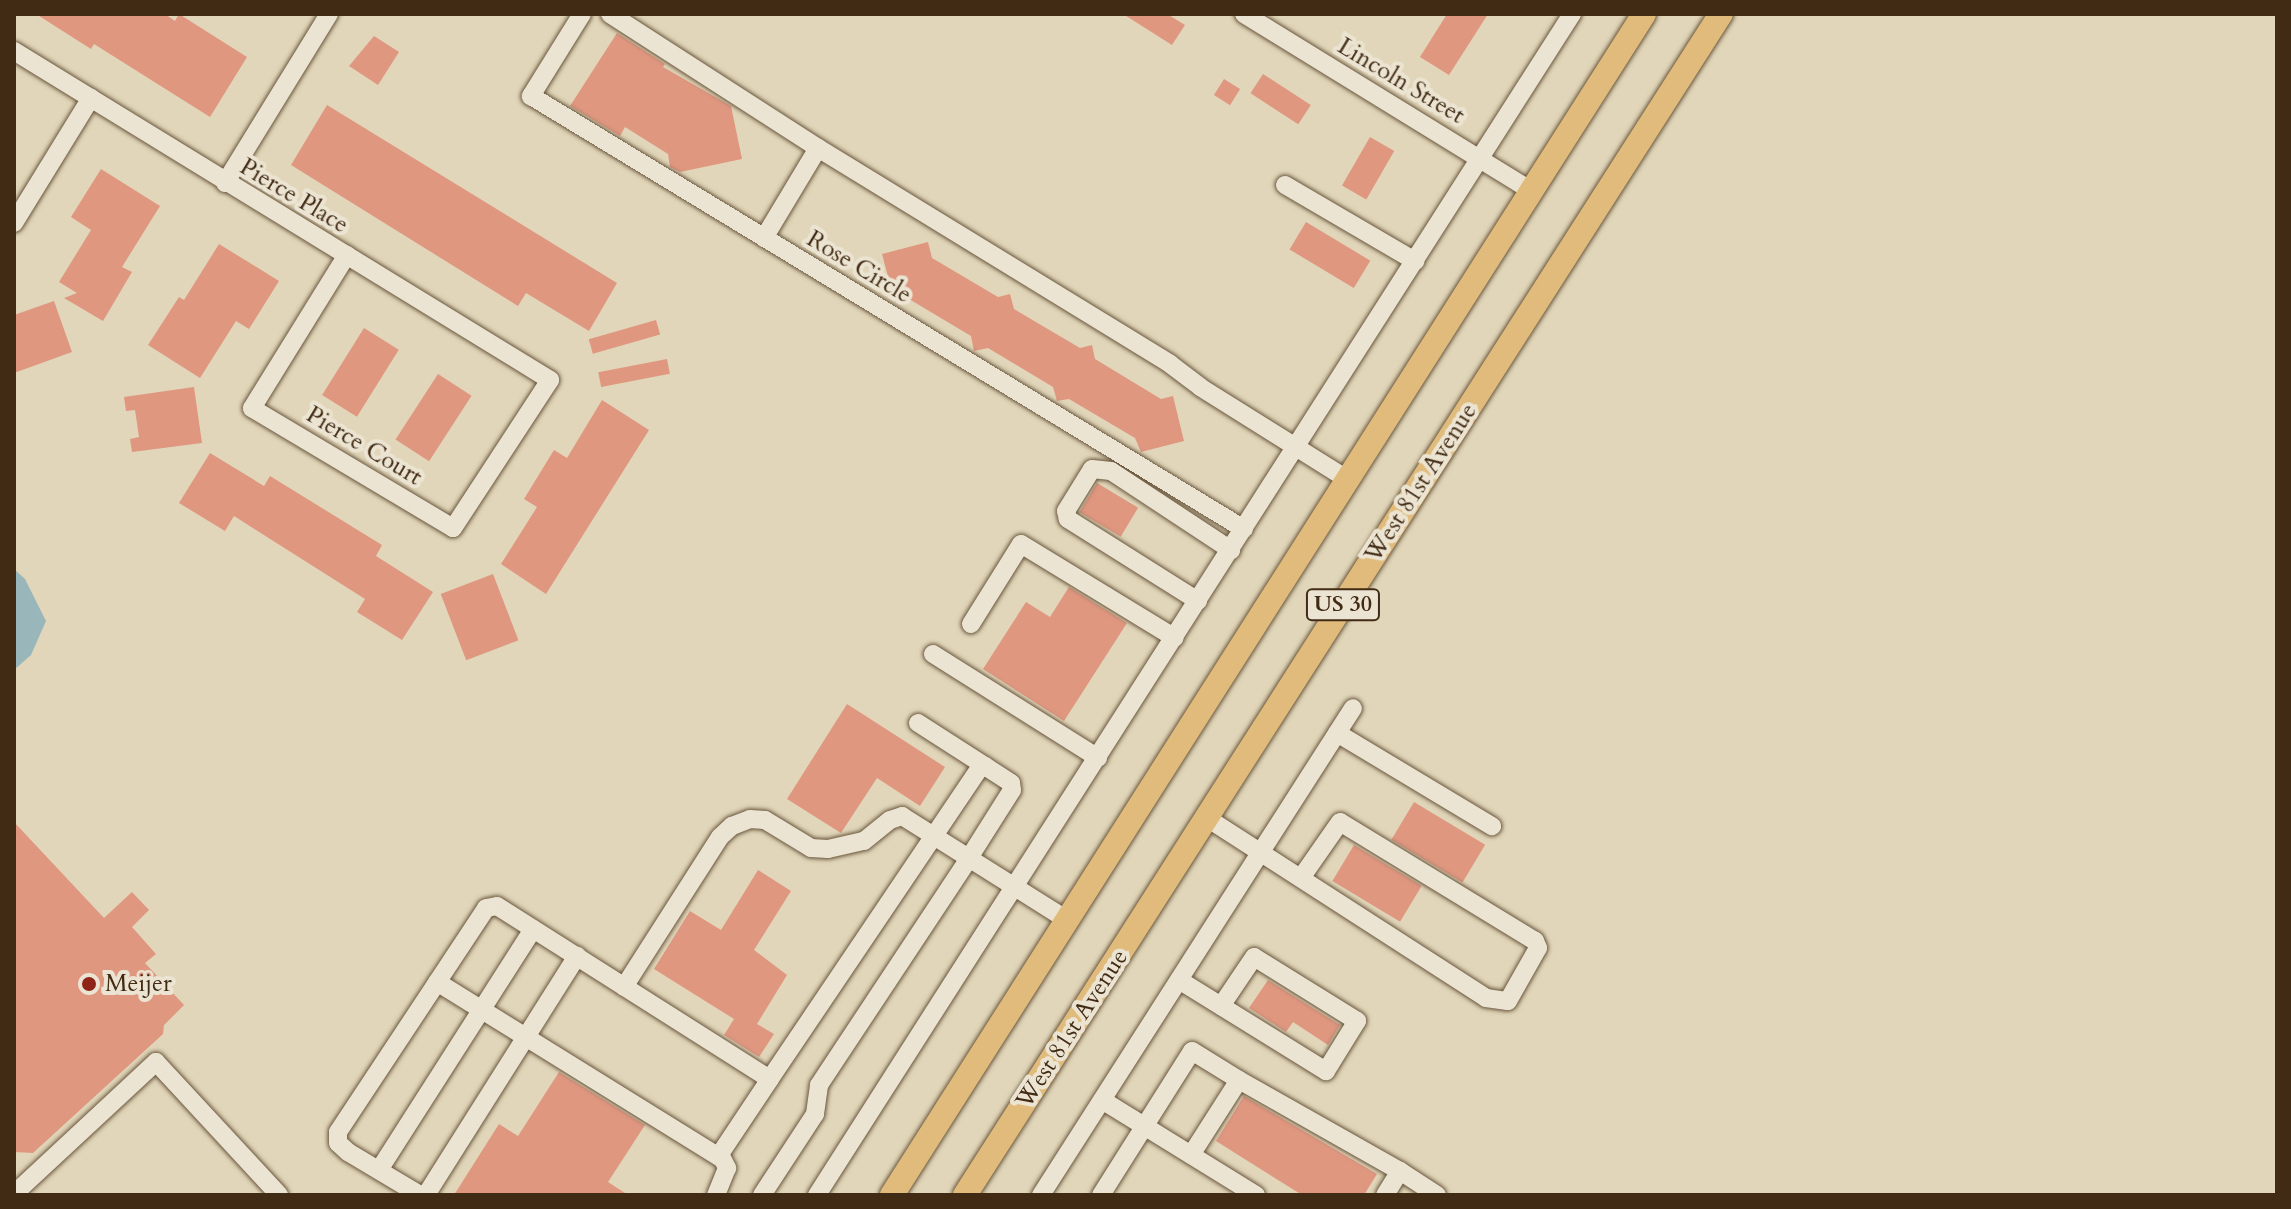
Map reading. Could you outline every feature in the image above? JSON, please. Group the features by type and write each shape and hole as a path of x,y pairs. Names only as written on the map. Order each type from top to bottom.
{"main road":[{"name":"US 30","path":"892,1195 1644,14"},
{"name":"West 81st Avenue","path":"965,1195 1721,14"}],"street":[{"path":"225,183 329,14"},
{"name":"Rose Circle","path":"582,14 531,96 1244,529"},
{"path":"610,14 818,148 1170,364 1200,387 1348,480"},
{"name":"Lincoln Street","path":"1244,14 1532,191"},
{"path":"817,1195 1572,14"},
{"name":"Pierce Place","path":"14,51 550,380"},
{"path":"14,223 91,98"},
{"path":"764,238 818,148"},
{"path":"1285,185 1415,261"},
{"name":"Pierce Court","path":"347,255 252,408 453,528 550,380"},
{"path":"1198,601 1068,519 1066,511 1092,469 1111,471 1231,550"},
{"path":"971,624 1021,544 1175,638"},
{"path":"933,654 1098,758"},
{"path":"1041,1195 1353,708"},
{"path":"762,1195 815,1114 819,1085 1012,790 1011,783 918,723"},
{"path":"1337,733 1492,826"},
{"path":"716,1195 727,1168 720,1154 979,769 985,766"},
{"path":"624,987 720,837 732,826 750,819 765,820 811,848 828,849 864,841 890,820 902,816 1067,920"},
{"path":"1207,818 1459,982 1496,1002 1508,1001 1538,948 1535,941 1340,822 1301,878"},
{"path":"420,1195 338,1143 338,1132 486,908 497,906 770,1079"},
{"path":"379,1170 533,929"},
{"path":"426,1195 577,956"},
{"path":"1179,980 1221,1006 1326,1071 1357,1021 1254,957 1221,1006"},
{"path":"437,982 722,1159"},
{"path":"1101,1195 1192,1051 1437,1195"},
{"path":"14,1194 156,1062 279,1195"},
{"path":"1191,1155 1239,1080"},
{"path":"1102,1100 1256,1195"},
{"path":"1385,1195 1400,1171"}],"water":[{"path":"14,569 25,579 46,621 31,655 14,670"}],"building":[{"path":"36,14 165,14 175,21 179,14 247,57 210,117 94,44 91,49"},
{"path":"1123,14 1167,14 1185,25 1172,45"},
{"path":"1447,14 1488,14 1449,75 1420,57"},
{"path":"617,33 665,64 663,67 731,106 742,159 680,172 670,167 668,154 625,127 620,136 570,106"},
{"path":"374,36 399,52 378,85 349,66"},
{"path":"1263,74 1311,105 1298,124 1250,93"},
{"path":"1224,79 1240,89 1230,105 1214,95"},
{"path":"327,105 617,283 589,331 526,293 518,306 291,165"},
{"path":"1370,137 1394,151 1366,199 1342,185"},
{"path":"101,169 160,206 122,267 132,272 103,321 64,298 77,293 59,282 91,230 71,217"},
{"path":"1306,222 1370,261 1354,288 1290,249"},
{"path":"928,242 932,258 998,297 1010,294 1014,309 1080,348 1092,345 1095,359 1161,399 1173,396 1184,441 1141,452 1135,438 1069,399 1057,401 1053,387 988,348 974,351 971,336 904,296 894,299 882,254"},
{"path":"219,244 279,281 249,329 236,321 200,378 148,345 179,297 184,300"},
{"path":"54,301 72,352 14,373 14,315"},
{"path":"656,320 660,334 593,354 589,339"},
{"path":"364,328 399,350 357,417 322,395"},
{"path":"667,359 670,374 601,387 598,372"},
{"path":"438,374 472,396 429,461 396,439"},
{"path":"194,387 202,443 132,452 130,439 139,437 135,410 126,411 124,397"},
{"path":"602,400 649,430 546,594 501,564 537,507 524,499 554,450 567,458"},
{"path":"210,453 264,486 270,476 382,545 376,556 433,592 402,640 357,612 365,599 234,516 225,531 179,503"},
{"path":"1097,483 1138,508 1121,537 1079,512"},
{"path":"493,574 518,640 466,660 441,594"},
{"path":"1069,587 1127,623 1064,721 983,669 1026,602 1050,617"},
{"path":"847,704 945,767 920,806 877,778 841,833 787,799"},
{"path":"1414,802 1485,845 1462,882 1391,840"},
{"name":"Meijer","path":"14,822 104,918 132,892 149,910 132,927 156,954 145,963 184,1005 164,1025 163,1034 33,1153 14,1152"},
{"path":"1354,845 1422,886 1400,922 1332,881"},
{"path":"758,870 791,891 754,950 787,975 757,1024 774,1034 759,1057 724,1035 734,1019 654,969 690,911 721,930"},
{"path":"1268,980 1340,1025 1328,1045 1293,1022 1286,1032 1249,1008"},
{"path":"559,1072 645,1125 608,1182 628,1195 454,1195 499,1124 518,1136"},
{"path":"1244,1096 1377,1174 1364,1195 1302,1195 1216,1141"}],"place":[{"name":"Meijer","path":"89,984"}]}
